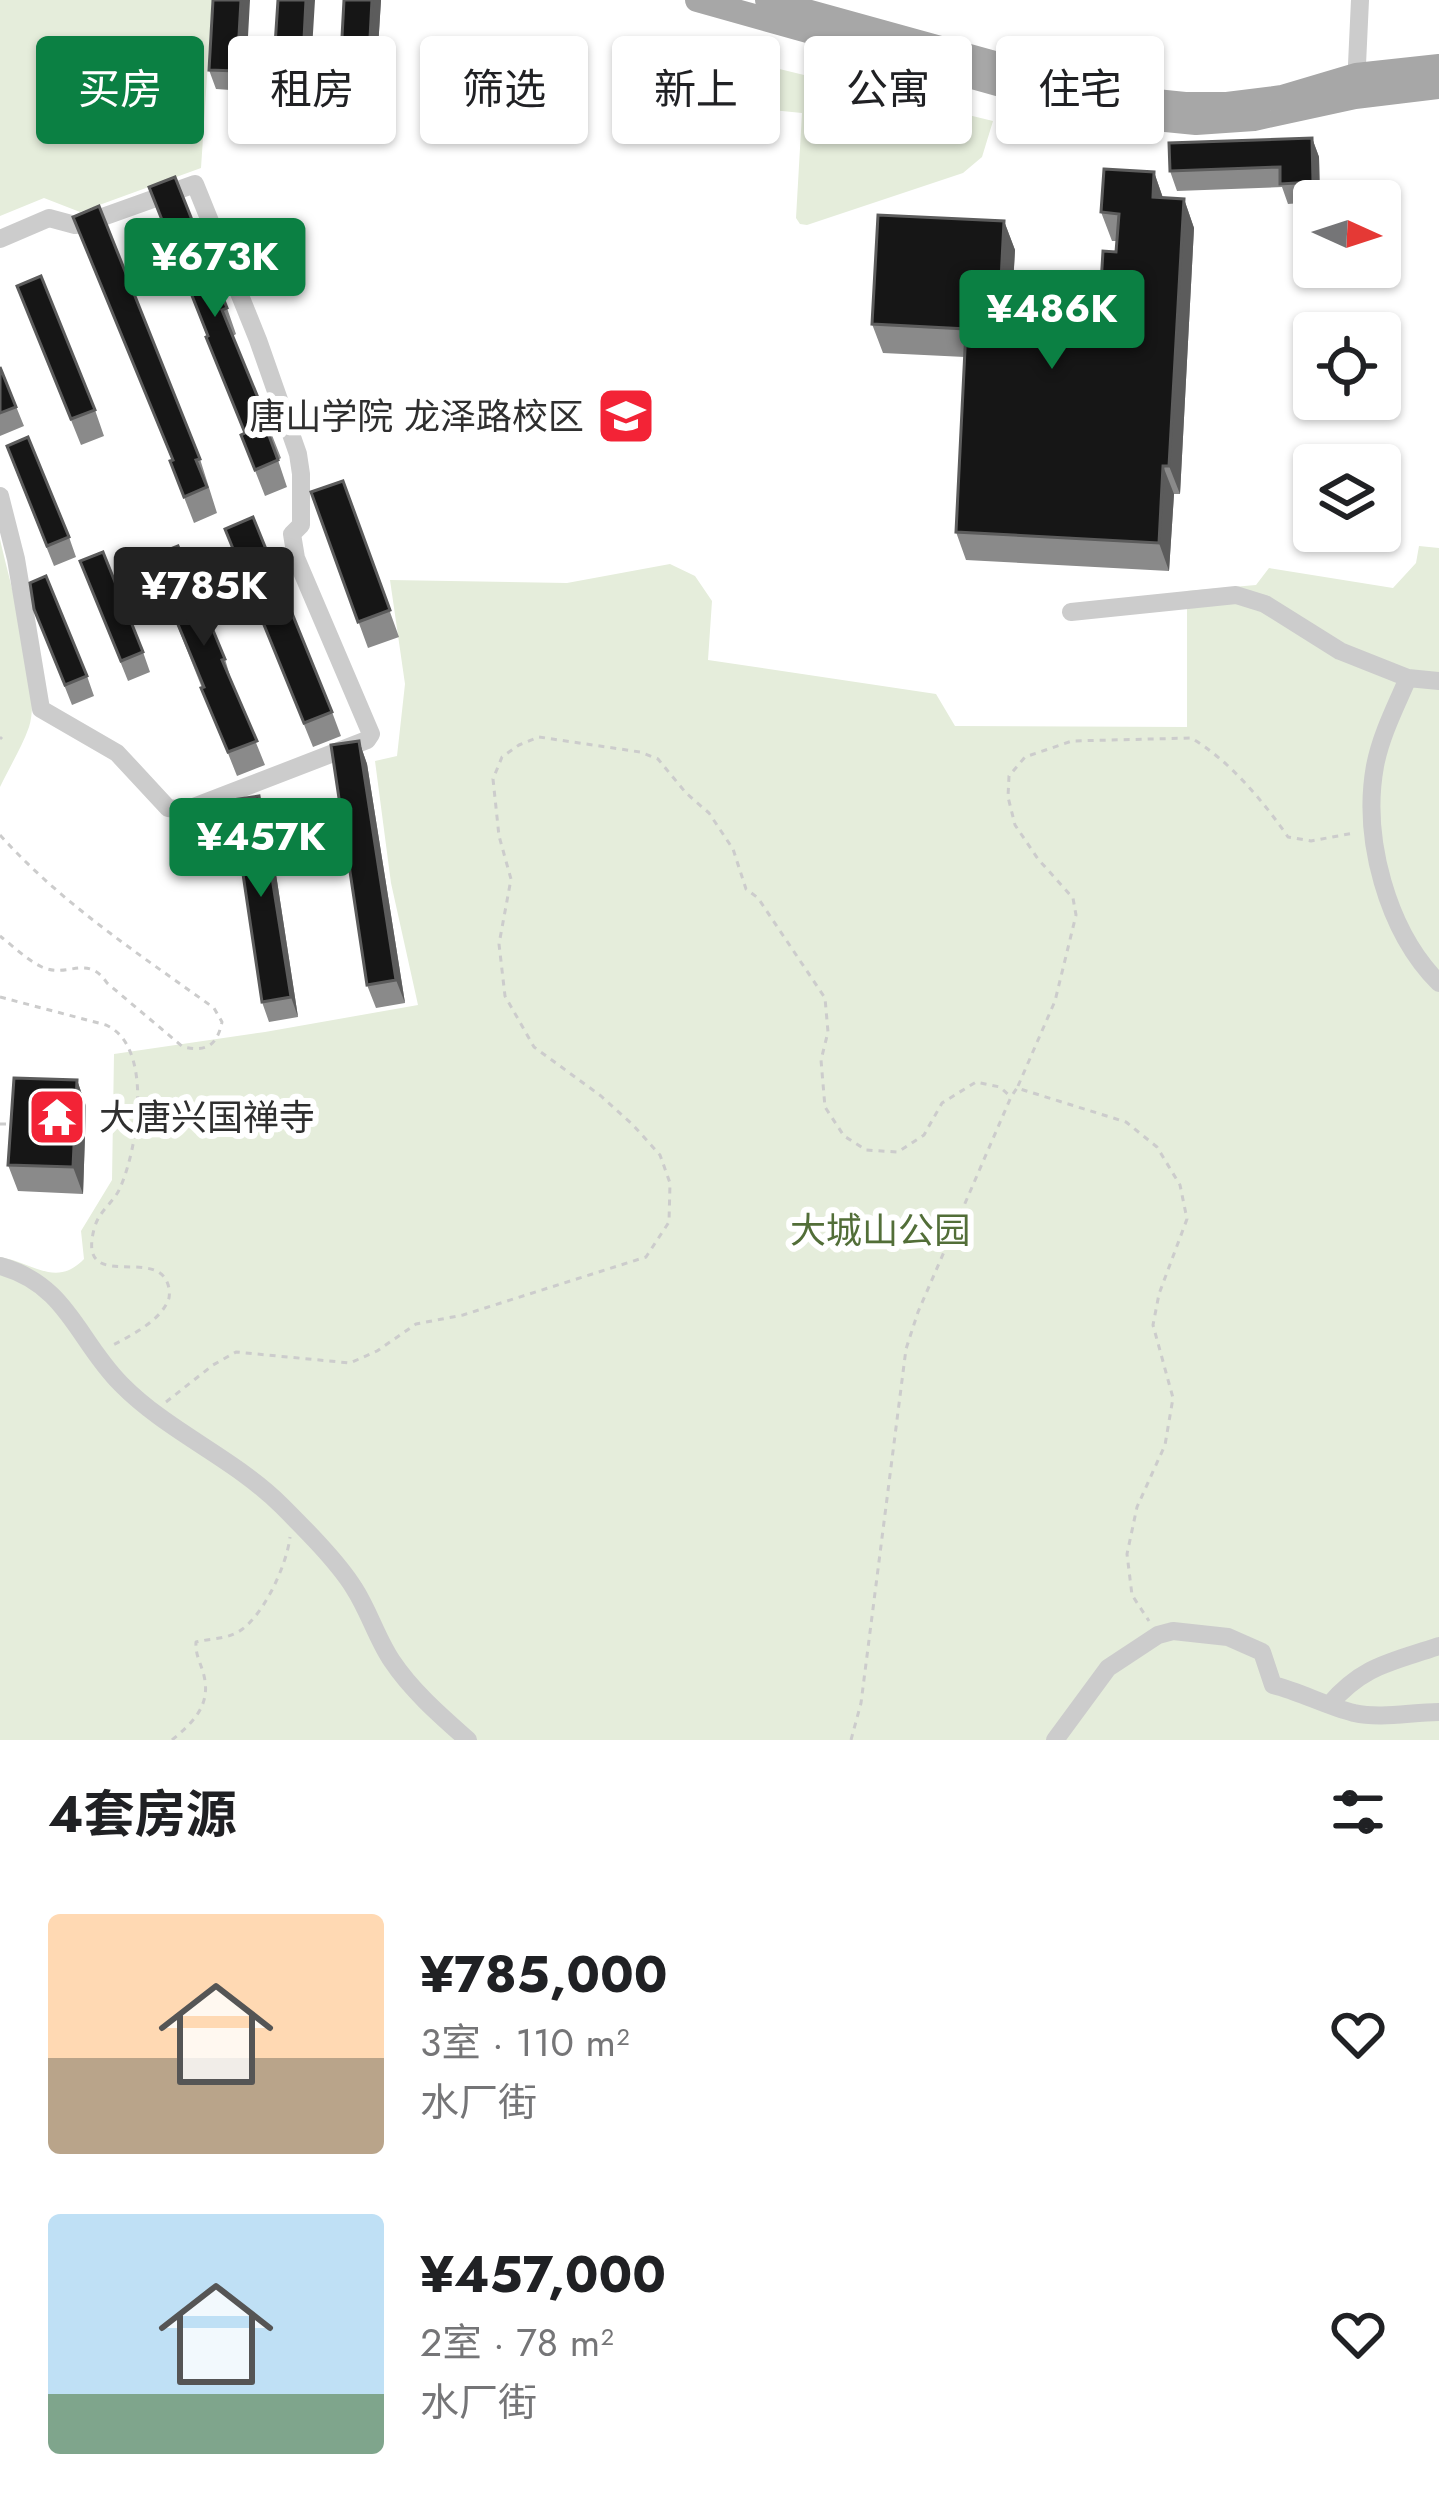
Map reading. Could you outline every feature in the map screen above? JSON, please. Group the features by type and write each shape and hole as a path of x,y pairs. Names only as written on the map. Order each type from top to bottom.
{"main road":[{"path":"697,0 1066,103 1196,123 1254,118 1439,66"},
{"path":"767,0 1117,97 1227,104 1356,86 1439,87"}],"street":[{"path":"1356,86 1360,0"},
{"path":"0,239 50,218 83,224 195,184 298,454 301,525 292,535 296,558 371,734 368,740 186,810 168,808 117,752 41,710 16,559 0,496"},
{"path":"1071,613 1236,595 1265,604 1340,651 1408,678 1439,681"},
{"path":"1408,678 1375,767 1373,830 1381,884 1420,964 1439,983"},
{"path":"0,1266 37,1282 56,1297 118,1382 153,1413 279,1503 350,1581 391,1660 423,1699 468,1740"},
{"path":"1055,1740 1108,1668 1158,1634 1173,1631 1228,1637 1262,1652 1273,1685 1355,1713 1439,1712"},
{"path":"1329,1705 1366,1671 1439,1646"}],"path":[{"path":"153,1413 236,1352 350,1363 416,1324 463,1315 646,1257 669,1222 670,1184 660,1155 601,1096 534,1047 505,996 500,944 511,879 499,836 493,779 502,757 538,737 640,752 658,759 709,813 733,849 746,889 758,898 825,998 828,1032 821,1060 825,1107 844,1136 866,1150 898,1152 924,1135 942,1102 976,1082 1000,1087 1011,1097"},
{"path":"851,1740 861,1703 906,1349 1054,1000 1076,915 1073,898 1016,825 1008,797 1010,776 1025,758 1072,741 1191,738 1267,806 1288,836 1311,841 1373,830"},
{"path":"0,835 33,872 84,914 214,1008 222,1022 219,1035 198,1050 183,1047 92,967 46,969 0,936"},
{"path":"0,997 118,1030 128,1046 137,1083 133,1142 118,1192 96,1222 93,1249 96,1258 114,1268 153,1268 164,1274 169,1298 144,1326 97,1354"},
{"path":"1017,1088 1126,1122 1157,1147 1180,1185 1186,1219 1159,1294 1154,1325 1173,1399 1165,1445 1137,1507 1127,1554 1132,1595 1158,1634"},
{"path":"0,1124 8,1124"},
{"path":"172,1740 196,1719 204,1701 205,1680 196,1642 236,1634 255,1616 288,1554 290,1530"}],"green space":[{"path":"0,0 212,0 204,122 204,36 36,36 36,144 203,144 201,168 80,212 44,198 0,216"},
{"path":"780,69 804,75 804,144 972,144 972,116 993,121 982,157 963,173 807,225 796,218 802,113 780,111"},
{"path":"0,539 28,662 32,710 26,735 0,787"},
{"name":"大城山公园","path":"1419,546 1439,548 1439,1740 0,1740 0,1257 54,1273 84,1259 81,1231 112,1180 114,1054 418,1005 391,883 375,761 397,756 405,684 390,580 567,583 670,564 695,576 712,601 708,660 936,694 955,726 1187,727 1187,591 1256,585 1269,568 1393,588 1416,563"}],"water":[{"path":"1070,273 1087,281 1095,298 1087,315 1070,323 1053,315 1045,298 1053,281"}],"building":[{"path":"213,0 241,0 239,36 228,36 228,71 209,70"},
{"path":"278,0 306,0 304,36 276,36"},
{"path":"344,0 372,0 370,36 342,36"},
{"path":"1312,138 1313,180 1280,184 1280,167 1170,171 1169,143"},
{"path":"1104,169 1154,172 1153,197 1184,199 1169,466 1163,466 1159,543 956,532 966,329 872,324 878,215 1004,221 998,341 1109,346 1111,317 1099,316 1103,251 1116,252 1119,214 1101,212"},
{"path":"175,177 272,432 268,433 278,460 255,470 241,435 245,433 149,187"},
{"path":"99,206 200,459 196,460 207,487 184,497 73,217"},
{"path":"41,276 95,410 71,419 17,286"},
{"path":"0,367 16,407 0,413"},
{"path":"28,437 69,537 47,546 7,446"},
{"path":"343,481 390,610 358,622 311,492"},
{"path":"253,517 332,712 304,723 225,529"},
{"path":"178,546 257,741 228,752 150,557"},
{"path":"103,552 143,652 121,661 80,561"},
{"path":"46,576 87,676 65,685 34,609 30,583"},
{"path":"359,741 396,980 367,985 331,745"},
{"path":"259,796 291,997 262,1002 232,800"},
{"path":"14,1078 77,1080 73,1167 8,1165"}],"place":[{"name":"唐山学院 龙泽路校区","path":"626,416"},
{"name":"大唐兴国禅寺","path":"57,1117"}]}
